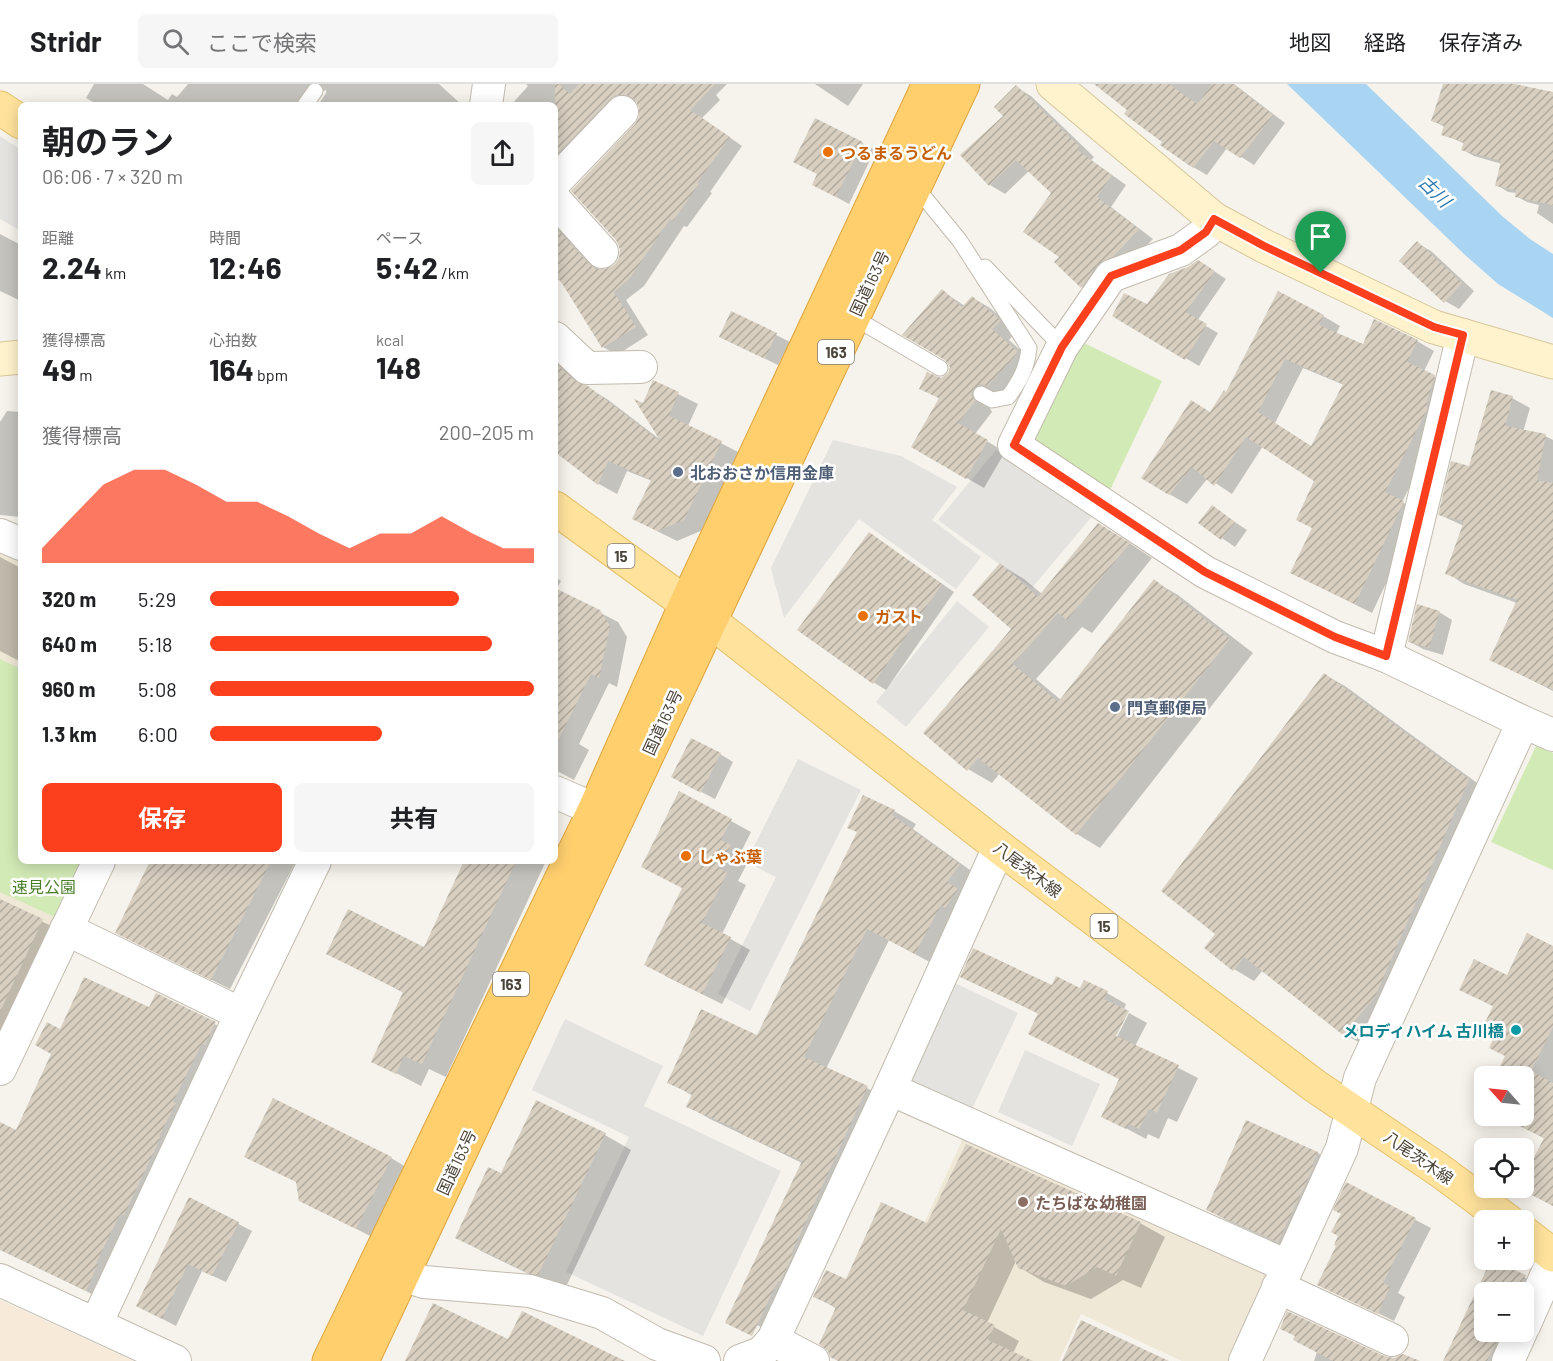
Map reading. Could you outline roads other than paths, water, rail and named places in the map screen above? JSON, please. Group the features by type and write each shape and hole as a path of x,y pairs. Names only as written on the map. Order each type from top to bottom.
{"highway":[{"name":"国道163号","path":"362,1361 403,1275 606,814 698,612 929,84"},
{"name":"国道163号","path":"698,612 853,317 963,84"},
{"name":"国道163号","path":"329,1361 606,814"}],"main road":[{"path":"0,108 18,120"},
{"name":"八尾茨木線","path":"558,510 698,612 999,847 1315,1086 1439,1170 1493,1210"},
{"path":"1534,1241 1553,1255"}],"street":[{"path":"486,102 489,84"},
{"path":"1053,84 1214,219 1264,246 1423,322 1553,362"},
{"path":"558,179 622,112"},
{"path":"558,203 602,252"},
{"path":"1214,219 1206,232 1181,250 1111,276 1062,347 1014,445 1205,572 1335,637 1386,656 1553,735"},
{"path":"1386,656 1463,335"},
{"path":"558,341 587,368 641,367"},
{"path":"0,358 18,357"},
{"path":"0,535 18,543"},
{"path":"1245,1361 1342,1148 1360,1078 1523,722"},
{"path":"558,793 606,814"},
{"path":"740,1361 761,1353 773,1340 999,847"},
{"path":"0,1069 98,864"},
{"path":"96,1324 314,864"},
{"path":"66,929 241,1014"},
{"path":"890,1089 1283,1277 1392,1340"},
{"path":"1534,1303 1553,1260"},
{"path":"403,1275 423,1282 530,1291 602,1313 657,1344 704,1361"},
{"path":"0,1280 175,1361"},
{"path":"773,1340 813,1361"},
{"path":"1508,1361 1517,1342"}],"lane":[{"path":"307,102 315,91"},
{"path":"915,186 960,241 1062,347"},
{"path":"960,241 1029,348 1028,363 1008,397 992,400 981,394"},
{"path":"853,317 940,368"}],"water":[{"name":"古川","path":"1287,84 1366,84 1502,216 1553,254 1553,318 1498,284"}],"place":[{"name":"つるまるうどん","path":"828,152"},
{"name":"北おおさか信用金庫","path":"678,472"},
{"name":"ガスト","path":"863,616"},
{"name":"門真郵便局","path":"1115,707"},
{"name":"しゃぶ葉","path":"686,856"},
{"name":"メロディハイム 古川橋","path":"1516,1030"},
{"name":"たちばな幼稚園","path":"1023,1202"}],"park label":[{"name":"速見公園","path":"44,886"}]}
